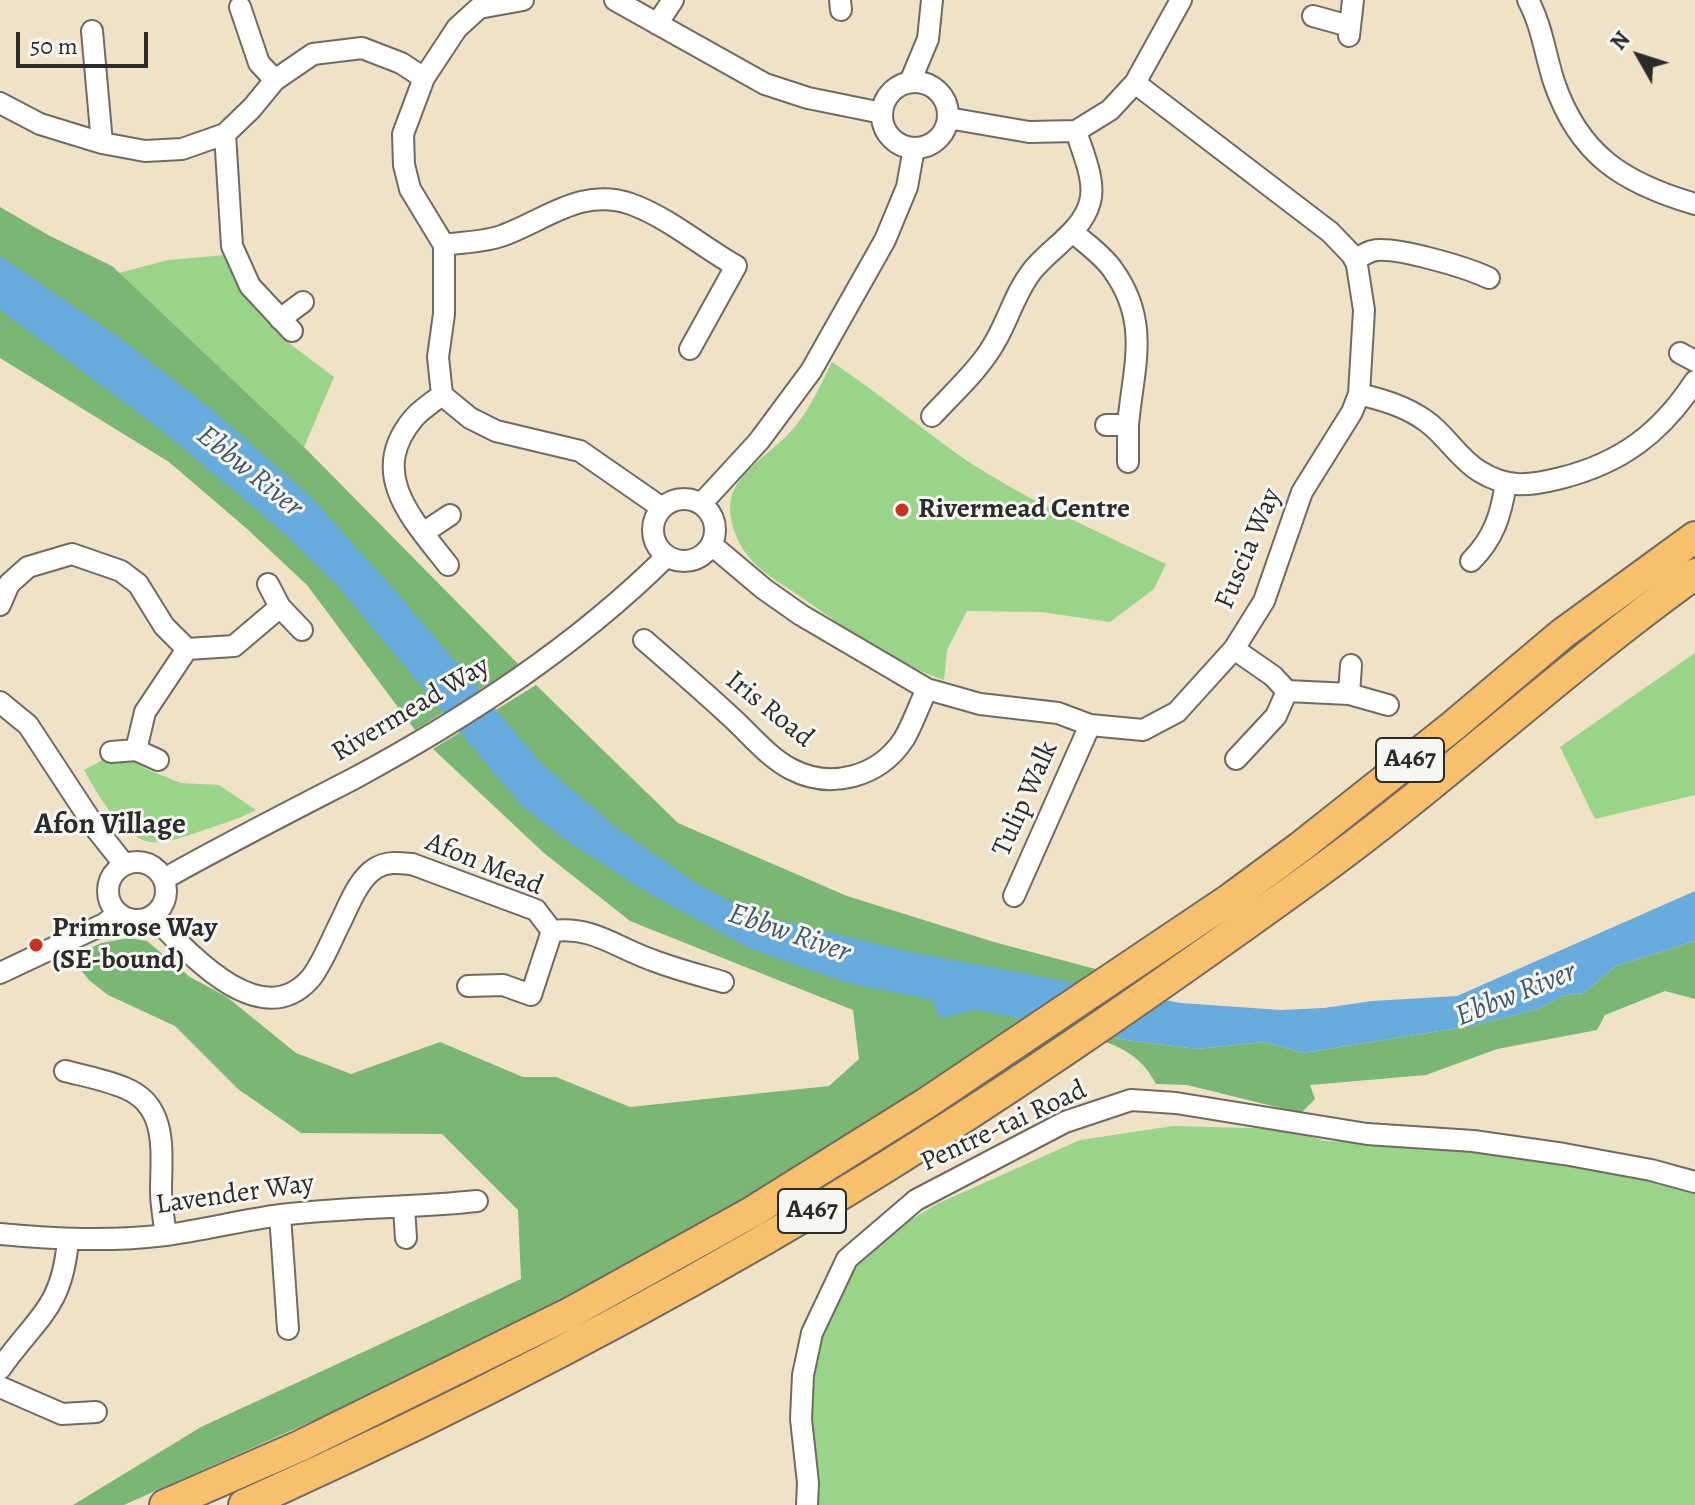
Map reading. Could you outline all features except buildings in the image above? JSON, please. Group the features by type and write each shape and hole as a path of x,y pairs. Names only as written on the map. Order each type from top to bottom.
{"main road":[{"name":"A467","path":"165,1505 300,1446 568,1314 752,1212 925,1104 1118,975 1299,848 1453,726 1562,634 1695,537"},
{"name":"A467","path":"244,1505 583,1341 843,1193 1034,1070 1310,879 1552,683 1695,574"}],"street":[{"path":"523,0 479,8 457,28 424,78 403,134 404,165 410,189 444,245 444,314 438,357 442,395 470,418 496,431 580,451 662,508"},
{"path":"615,0 765,84 808,98 882,113"},
{"path":"657,24 673,0"},
{"path":"910,82 928,39 932,0"},
{"path":"948,118 1029,132 1076,131 1110,110 1135,83 1181,0"},
{"path":"1313,16 1349,31 1353,0"},
{"path":"1528,0 1537,18 1553,80 1569,120 1584,141 1616,170 1636,183 1695,204"},
{"path":"240,7 259,63 275,80"},
{"path":"92,31 102,143"},
{"path":"0,103 40,124 102,143 145,151 182,149 225,134 275,80 313,54 362,48 401,63 424,78"},
{"path":"910,82 932,87 943,98 948,118 939,137 914,148 903,145 887,132 882,113 893,89 910,82"},
{"path":"1135,83 1294,203 1330,232 1355,259 1374,250 1405,254 1470,269 1489,278"},
{"path":"932,416 995,344 1019,289 1035,267 1073,232 1085,215 1091,199 1091,181 1076,131"},
{"path":"225,134 232,246 250,286 286,325 303,302"},
{"path":"702,503 759,441 811,371 885,240 907,187 914,148"},
{"path":"444,245 503,236 565,205 599,198 628,203 649,212 736,266 690,349"},
{"path":"1073,232 1111,267 1131,305 1139,349 1128,425 1128,462"},
{"name":"Fuscia Way","path":"713,546 801,615 927,689 980,704 1058,713 1090,725 1143,730 1177,712 1234,649 1264,601 1302,492 1352,412 1359,394 1364,310 1355,259"},
{"path":"1359,394 1394,403 1428,422 1454,451 1479,471 1506,483 1527,486 1595,468 1622,455 1650,435 1677,409 1695,381"},
{"path":"442,395 414,418 394,449 393,480 423,533 448,565"},
{"path":"1106,425 1128,425"},
{"path":"1471,561 1486,546 1500,519 1506,483"},
{"path":"678,500 702,503 714,520 716,531 713,546 694,561 675,561 666,557 655,544 653,534 656,516 662,508 678,500"},
{"path":"423,533 450,515"},
{"path":"0,605 9,584 28,567 72,554 121,571 138,584 164,626 187,649 234,646 280,607"},
{"name":"Rivermead Way","path":"164,879 414,744 510,685 597,620 666,557"},
{"path":"268,584 280,607 302,630"},
{"name":"Iris Road","path":"644,640 767,752 791,769 822,781 850,778 870,770 889,756 904,739 927,689"},
{"path":"136,750 145,712 187,649"},
{"path":"1234,649 1273,676 1287,691 1349,694 1388,705"},
{"path":"1349,694 1351,665"},
{"path":"1236,759 1276,716 1287,691"},
{"path":"0,702 28,725 97,830 124,864"},
{"name":"Tulip Walk","path":"1014,896 1090,725"},
{"path":"111,752 136,750 158,760"},
{"path":"145,862 158,870 164,879 167,889 165,900 153,916 134,920 118,914 108,900 109,880 124,864 145,862"},
{"name":"Afon Mead","path":"153,916 198,963 234,986 261,998 284,997 310,979 357,890 375,868 394,862 412,864 536,910 552,931 540,1000 503,985 468,986"},
{"path":"0,973 104,924 118,914"},
{"name":"Afon Mead","path":"552,931 574,928 650,960 723,982"},
{"path":"65,1071 126,1088 140,1096 151,1109 159,1123 161,1194 166,1235"},
{"name":"Pentre-tai Road","path":"807,1505 808,1483 801,1419 803,1375 812,1333 847,1259 916,1200 1065,1122 1131,1100 1176,1103 1367,1134 1473,1141 1564,1154 1651,1170 1695,1182"},
{"name":"Lavender Way","path":"0,1234 68,1240 166,1235 280,1215 477,1201"},
{"path":"404,1208 406,1238"},
{"path":"280,1215 288,1329"},
{"path":"0,1369 43,1318 59,1291 66,1267 68,1240"},
{"path":"0,1387 62,1414 96,1412"}],"green space":[{"path":"0,207 112,266 304,447 519,665 415,730 307,585 246,528 169,462 0,358"},
{"path":"226,255 244,295 285,340 334,377 304,447 119,273 168,260"},
{"path":"832,362 984,472 1061,514 1166,564 1154,589 1110,622 1041,612 967,611 947,650 944,680 887,654 773,578 753,562 739,542 731,517 733,492 744,475 798,422"},
{"path":"1695,653 1695,795 1595,819 1560,747"},
{"path":"536,685 678,823 847,896 994,942 1118,975 751,1212 602,1278 456,1357 124,1505 73,1505 201,1427 521,1279 518,1210 442,1134 301,1133 238,1089 175,1026 108,995 90,981 79,968 76,955 101,943 129,938 147,941 190,977 227,997 296,1053 351,1074 440,1042 523,1077 556,1077 630,1107 829,1086 859,1059 853,1010 630,921 544,853 433,749"},
{"path":"131,759 146,769 181,783 219,785 256,810 174,840 150,842 139,838 111,813 84,770 103,760"},
{"path":"1695,941 1695,999 1665,991 1605,1015 1597,1030 1497,1049 1426,1075 1310,1085 1315,1099 1301,1113 1187,1085 1156,1084 1148,1071 1130,1054 1071,1030 1197,1049 1265,1042 1303,1053 1471,1026 1538,1009 1562,996 1584,993 1616,966"},
{"path":"1173,1126 1287,1129 1324,1141 1410,1143 1537,1156 1695,1188 1695,1505 817,1505 818,1487 810,1432 811,1391 822,1332 840,1291 858,1262 901,1226 937,1204 1080,1140"}],"water":[{"name":"Ebbw River","path":"0,256 120,338 210,408 312,498 542,764 617,828 696,883 754,914 901,950 1181,1003 1281,1010 1457,996 1695,891 1695,941 1616,966 1584,993 1562,996 1538,1009 1471,1026 1303,1053 1265,1042 1197,1049 1126,1040 977,1010 940,1018 932,1000 843,982 749,948 648,893 564,839 521,805 336,584 276,526 160,429 0,310"}],"place":[{"name":"Rivermead Centre","path":"902,510"},
{"name":"Primrose Way (SE-bound)","path":"36,945"}],"district":[{"name":"Afon Village","path":"110,826"}]}
